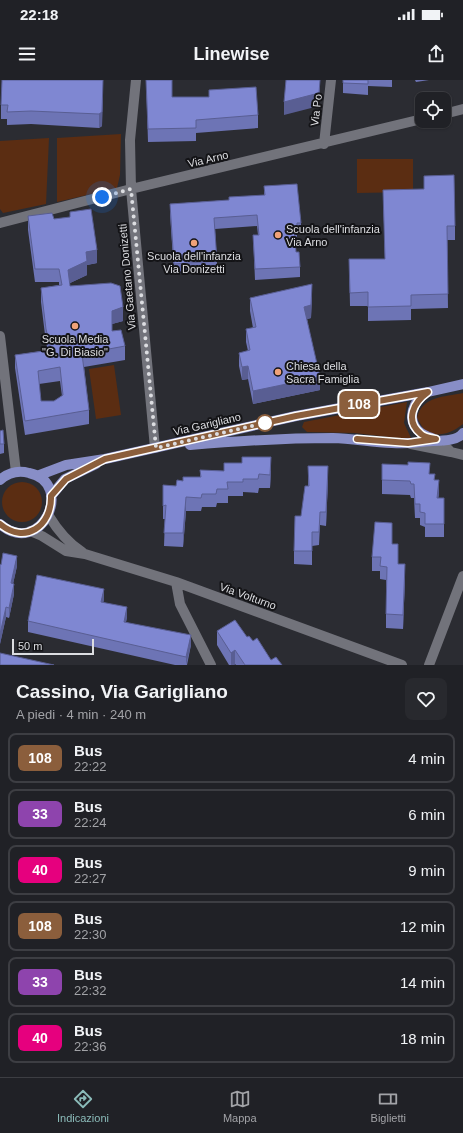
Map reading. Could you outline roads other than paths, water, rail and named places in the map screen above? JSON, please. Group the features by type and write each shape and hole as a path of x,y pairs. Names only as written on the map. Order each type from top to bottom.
{"main road":[{"name":"Via Garigliano","path":"37,476 66,465 105,459 296,416 428,392 463,384"},
{"name":"Via Garigliano","path":"428,392 418,399 412,413 413,425 421,435 436,439"},
{"name":"Via Garigliano","path":"156,448 284,438 357,439 408,443 436,439 453,440 463,433"},
{"name":"Via Garigliano","path":"51,496 66,479 105,459"},
{"path":"0,480 16,472 27,472 37,476 46,484 51,496 52,506 49,516 41,526 30,531 16,532 0,524"}],"street":[{"name":"Via Gaetano Donizetti","path":"136,80 130,140 131,189 156,448"},
{"name":"Via Po","path":"324,144 331,80"},
{"path":"451,112 463,109"},
{"name":"Via Arno","path":"0,223 131,189 324,144 415,121"},
{"path":"0,336 16,472"},
{"path":"436,439 451,452"},
{"path":"408,443 463,455"},
{"name":"Via Volturno","path":"49,516 58,531 69,544 85,554"},
{"name":"Via Volturno","path":"30,531 42,536 66,551 85,554 176,582 402,665"},
{"path":"429,665 463,576"},
{"path":"176,582 180,604 211,665"}],"place":[{"name":"Scuola dell'infanzia Via Arno","path":"278,235"},
{"name":"Scuola dell'infanzia Via Donizetti","path":"194,243"},
{"name":"Scuola Media \"G. Di Biasio\"","path":"75,326"},
{"name":"Chiesa della Sacra Famiglia","path":"278,372"}]}
